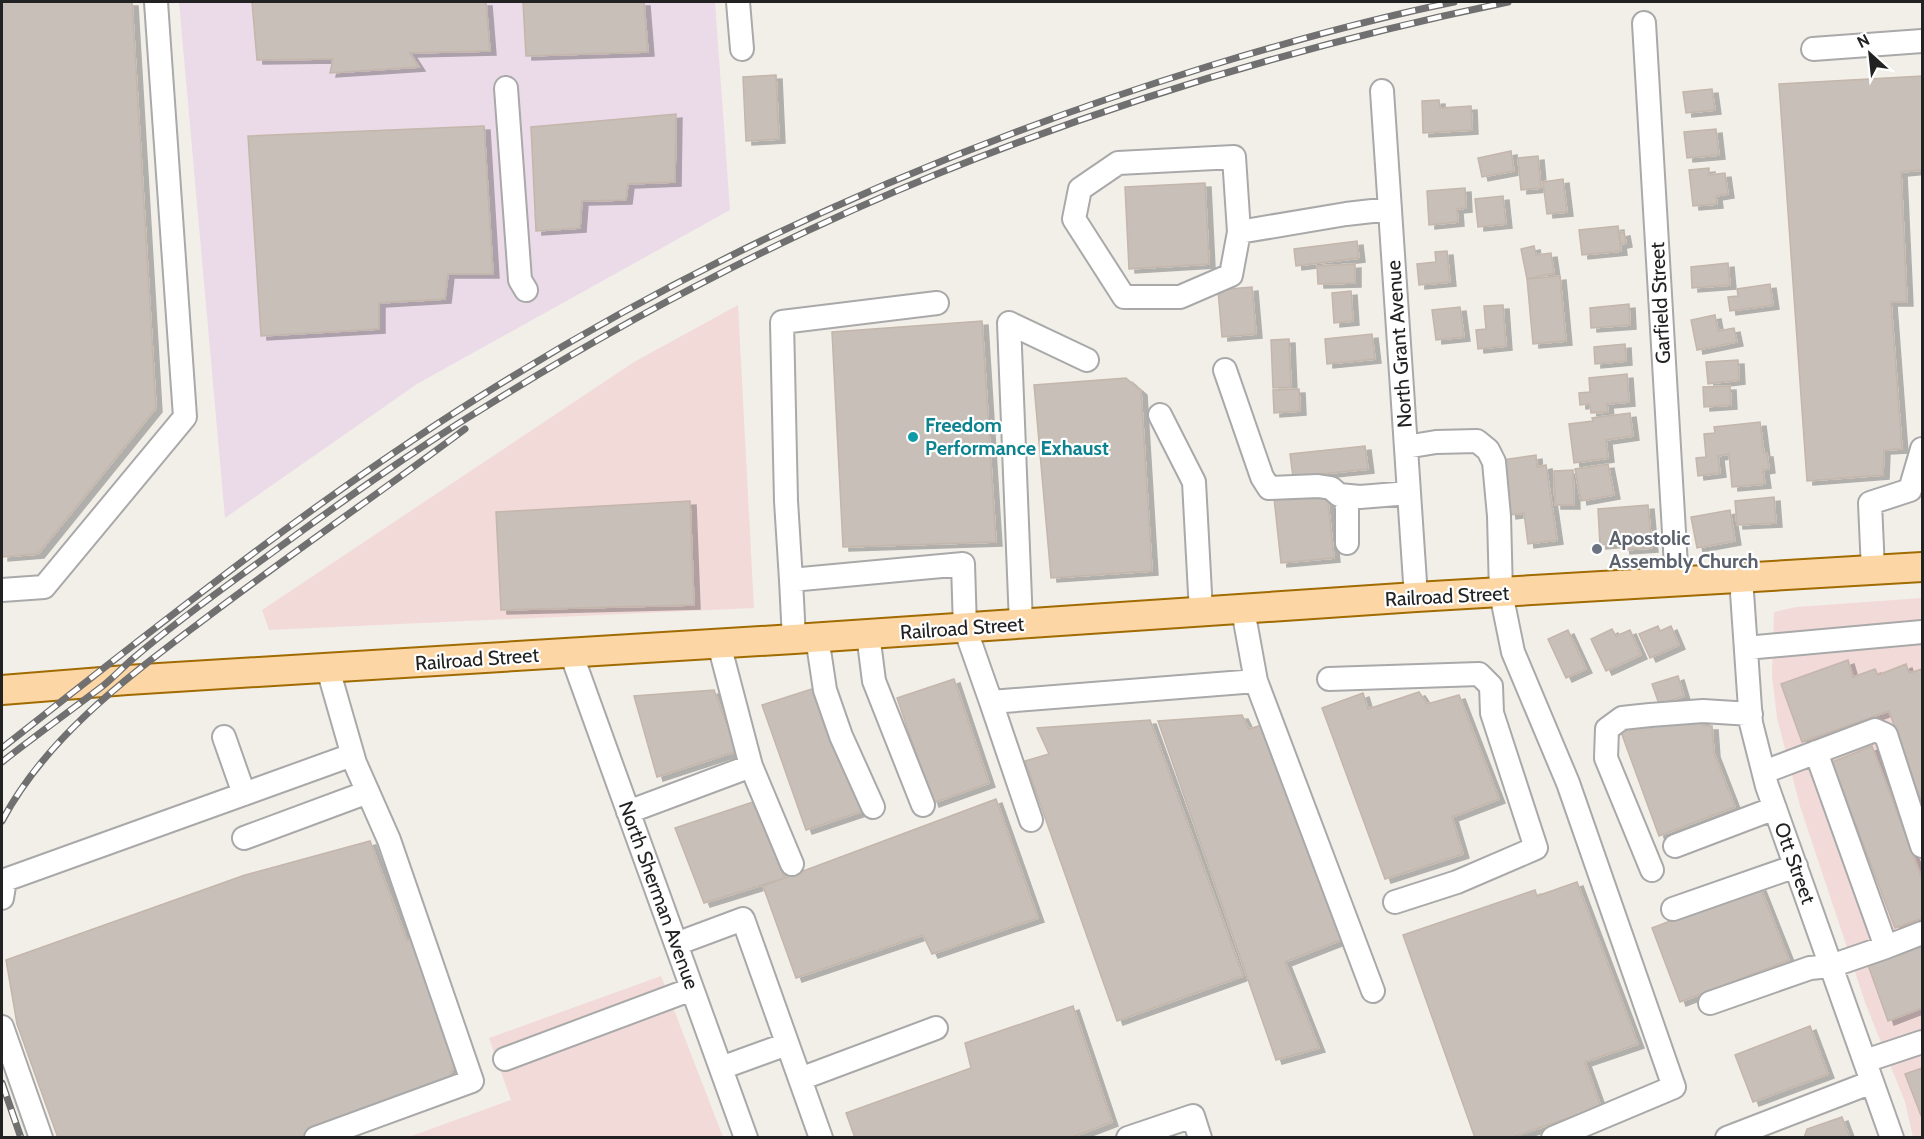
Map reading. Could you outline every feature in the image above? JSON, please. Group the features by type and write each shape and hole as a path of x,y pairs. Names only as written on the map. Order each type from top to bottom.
{"main road":[{"name":"Railroad Street","path":"2,690 1416,597 1923,567"}],"street":[{"path":"2,590 44,587 185,417 156,2"},
{"path":"738,2 742,49"},
{"name":"Garfield Street","path":"1644,22 1677,583"},
{"path":"1813,49 1923,41"},
{"path":"506,88 520,280 526,290"},
{"name":"North Grant Avenue","path":"1382,91 1416,597"},
{"path":"1234,157 1239,232 1231,275 1180,297 1124,297 1074,219 1080,189 1118,163 1234,157"},
{"path":"1239,232 1390,209"},
{"path":"873,807 842,736 806,638 791,580 786,501 782,322 937,303"},
{"path":"1021,624 1009,323 1087,360"},
{"path":"1225,370 1262,477 1269,488 1318,486 1331,488 1339,495 1360,497 1409,493"},
{"path":"1160,416 1194,482 1201,612"},
{"path":"1406,447 1436,442 1477,441 1488,450 1494,462 1501,592 1514,652 1568,783 1674,1087 1553,1137"},
{"path":"1873,570 1870,503 1910,490 1923,449"},
{"path":"1347,496 1347,543"},
{"path":"791,580 963,564 965,628 1031,820"},
{"name":"Ott Street","path":"1741,578 1751,723 1764,772 1892,1137"},
{"path":"1243,610 1256,681 1373,991"},
{"path":"1746,648 1923,632"},
{"path":"868,634 874,681 923,805"},
{"path":"719,644 752,766 792,864"},
{"path":"1485,680 1514,652"},
{"name":"North Sherman Avenue","path":"571,653 746,1137"},
{"path":"315,1137 472,1081 390,840 352,755 328,669"},
{"path":"1329,679 1479,674 1491,686 1492,712 1536,848 1457,882 1395,902"},
{"path":"991,702 1256,681"},
{"path":"1652,870 1606,758 1607,729 1622,718 1650,715 1703,711 1751,714"},
{"path":"1764,772 1875,730 1886,735 1923,846"},
{"path":"224,737 244,794"},
{"path":"1816,752 1886,947"},
{"path":"2,898 5,880 352,755"},
{"path":"628,812 752,766"},
{"path":"244,838 368,792"},
{"path":"1675,846 1775,807"},
{"path":"1672,909 1796,866"},
{"path":"676,944 742,919 821,1137"},
{"path":"1710,1003 1810,968 1831,966 1923,933"},
{"path":"504,1059 692,989"},
{"path":"2,1027 41,1137"},
{"path":"800,1079 936,1028"},
{"path":"1727,1137 1869,1071 1923,1042"},
{"path":"721,1068 787,1044"},
{"path":"1128,1137 1193,1116 1200,1137"}],"shaded area":[{"path":"179,2 715,2 730,210 417,384 225,518"},
{"path":"738,305 754,608 269,630 262,610 634,362"},
{"path":"1922,598 1922,1137 1913,1137 1905,1102 1866,1005 1800,806 1777,718 1772,676 1774,612 1796,607"},
{"path":"661,976 723,1137 406,1138 511,1100 489,1038"}],"building":[{"path":"2,2 132,2 156,408 38,554 2,557"},
{"path":"252,2 486,2 490,51 410,53 419,67 330,73 333,59 257,60"},
{"path":"523,2 644,2 648,52 526,56"},
{"path":"776,75 779,139 746,141 743,77"},
{"path":"1922,76 1922,170 1901,172 1907,302 1891,302 1902,449 1884,450 1883,475 1807,481 1779,84"},
{"path":"1712,89 1715,110 1686,113 1683,92"},
{"path":"1439,100 1440,108 1471,106 1472,130 1423,133 1422,101"},
{"path":"676,114 675,182 628,184 626,200 582,201 580,228 536,231 531,127"},
{"path":"484,126 493,274 448,274 445,299 379,303 379,329 261,336 248,136"},
{"path":"1716,129 1719,155 1687,158 1684,132"},
{"path":"1511,151 1514,171 1482,177 1478,158"},
{"path":"1538,156 1541,188 1521,190 1518,158"},
{"path":"1709,168 1709,175 1725,173 1728,194 1716,196 1717,204 1693,206 1689,170"},
{"path":"1563,179 1567,212 1547,214 1543,182"},
{"path":"1205,183 1209,264 1129,269 1125,187"},
{"path":"1465,188 1466,208 1457,209 1458,222 1429,225 1427,191"},
{"path":"1503,196 1506,224 1478,227 1475,199"},
{"path":"1618,226 1621,251 1582,255 1579,230"},
{"path":"1624,232 1626,243 1621,244 1619,233"},
{"path":"1357,241 1359,258 1296,266 1294,249"},
{"path":"1534,246 1536,255 1551,253 1554,273 1527,279 1521,249"},
{"path":"1447,251 1450,282 1419,285 1417,264 1436,262 1435,252"},
{"path":"1728,263 1730,285 1692,288 1691,267"},
{"path":"1355,264 1355,283 1318,284 1317,266"},
{"path":"1560,276 1566,341 1533,344 1527,279"},
{"path":"1770,284 1773,305 1730,311 1728,297 1738,296 1737,289"},
{"path":"1252,287 1256,334 1222,337 1218,290"},
{"path":"1351,291 1353,321 1334,323 1332,293"},
{"path":"1629,304 1630,325 1591,328 1590,308"},
{"path":"1503,305 1506,346 1478,349 1476,330 1486,329 1484,306"},
{"path":"1460,307 1464,337 1436,340 1432,310"},
{"path":"1715,315 1718,331 1734,328 1737,342 1697,350 1691,320"},
{"name":"Freedom Performance Exhaust","path":"982,321 996,542 843,547 832,332"},
{"path":"1372,334 1375,359 1327,364 1325,339"},
{"path":"1289,339 1291,387 1273,388 1271,340"},
{"path":"1625,344 1626,361 1595,364 1594,347"},
{"path":"1738,360 1739,380 1708,384 1706,362"},
{"path":"1627,374 1629,402 1607,404 1608,412 1591,413 1590,404 1580,405 1579,393 1590,392 1589,378"},
{"path":"1126,378 1141,391 1152,571 1051,578 1034,385"},
{"path":"1730,386 1731,405 1704,407 1703,387"},
{"path":"1299,389 1300,411 1274,413 1273,390"},
{"path":"1630,413 1633,436 1606,440 1608,458 1574,463 1569,424 1593,421 1592,418"},
{"path":"1760,422 1764,453 1767,453 1769,469 1763,470 1765,484 1732,487 1729,454 1718,456 1720,473 1698,476 1696,458 1706,457 1704,434 1715,433 1714,427"},
{"path":"1365,446 1368,469 1293,477 1290,454"},
{"path":"1536,455 1537,467 1546,465 1557,540 1528,544 1524,513 1510,515 1503,460"},
{"path":"1608,464 1614,495 1581,501 1575,469"},
{"path":"1573,470 1574,505 1555,505 1554,471"},
{"path":"1327,492 1334,558 1281,563 1274,498"},
{"path":"1774,497 1776,523 1737,525 1735,501"},
{"path":"690,501 694,605 501,610 496,512"},
{"path":"1648,505 1652,548 1624,550 1623,543 1600,545 1598,509"},
{"path":"1730,510 1735,541 1697,548 1691,517"},
{"path":"1658,626 1660,631 1671,626 1679,645 1650,658 1639,634"},
{"path":"1612,629 1616,636 1630,630 1641,655 1606,671 1591,639"},
{"path":"1568,630 1586,669 1566,678 1548,639"},
{"path":"1848,660 1853,677 1875,669 1878,675 1906,664 1909,673 1922,669 1922,804 1889,711 1802,742 1781,684"},
{"path":"1678,676 1684,696 1659,704 1652,684"},
{"path":"954,679 989,783 933,803 897,698"},
{"path":"815,688 863,811 806,830 762,705"},
{"path":"714,690 737,751 657,777 634,696"},
{"path":"1419,692 1427,704 1459,695 1499,799 1452,817 1463,854 1385,879 1322,708 1363,693 1368,709"},
{"path":"1242,715 1249,729 1268,723 1341,940 1285,962 1319,1048 1276,1060 1158,721"},
{"path":"1703,715 1704,726 1712,726 1714,753 1735,807 1659,836 1621,732 1658,718"},
{"path":"1150,720 1243,976 1117,1021 1025,761 1049,754 1037,728"},
{"path":"1872,746 1922,879 1922,918 1895,928 1832,762"},
{"path":"996,799 1038,918 932,954 923,935 796,978 763,886"},
{"path":"753,802 785,878 704,903 675,828"},
{"path":"370,841 407,941 415,937 458,1058 445,1086 300,1138 58,1138 17,1024 6,960 245,875"},
{"path":"1577,882 1638,1044 1585,1062 1601,1107 1510,1138 1475,1138 1403,935 1535,890 1537,896"},
{"path":"1760,887 1789,960 1680,1002 1652,928"},
{"path":"1922,946 1922,1008 1888,1021 1868,965"},
{"path":"1073,1006 1112,1122 1070,1138 855,1138 846,1113 971,1068 965,1043"},
{"path":"1810,1026 1828,1074 1753,1102 1735,1055"},
{"path":"1922,1068 1922,1118 1905,1074"},
{"path":"1842,1117 1850,1138 1804,1138 1807,1129"}],"railway":[{"path":"2,748 234,568 353,481 476,399 649,298 830,209 1016,132 1206,67 1298,40 1454,2"},
{"path":"2,762 104,685 132,659 200,605 401,461 595,341 708,280 883,197 1011,145 1080,120 1221,74 1292,54 1508,2"},
{"path":"2,821 20,791 41,763 64,737 115,689 231,599 465,429"},
{"path":"2,1083 21,1138"}],"place":[{"name":"Freedom Performance Exhaust","path":"913,437"},
{"name":"Apostolic Assembly Church","path":"1597,549"}]}
